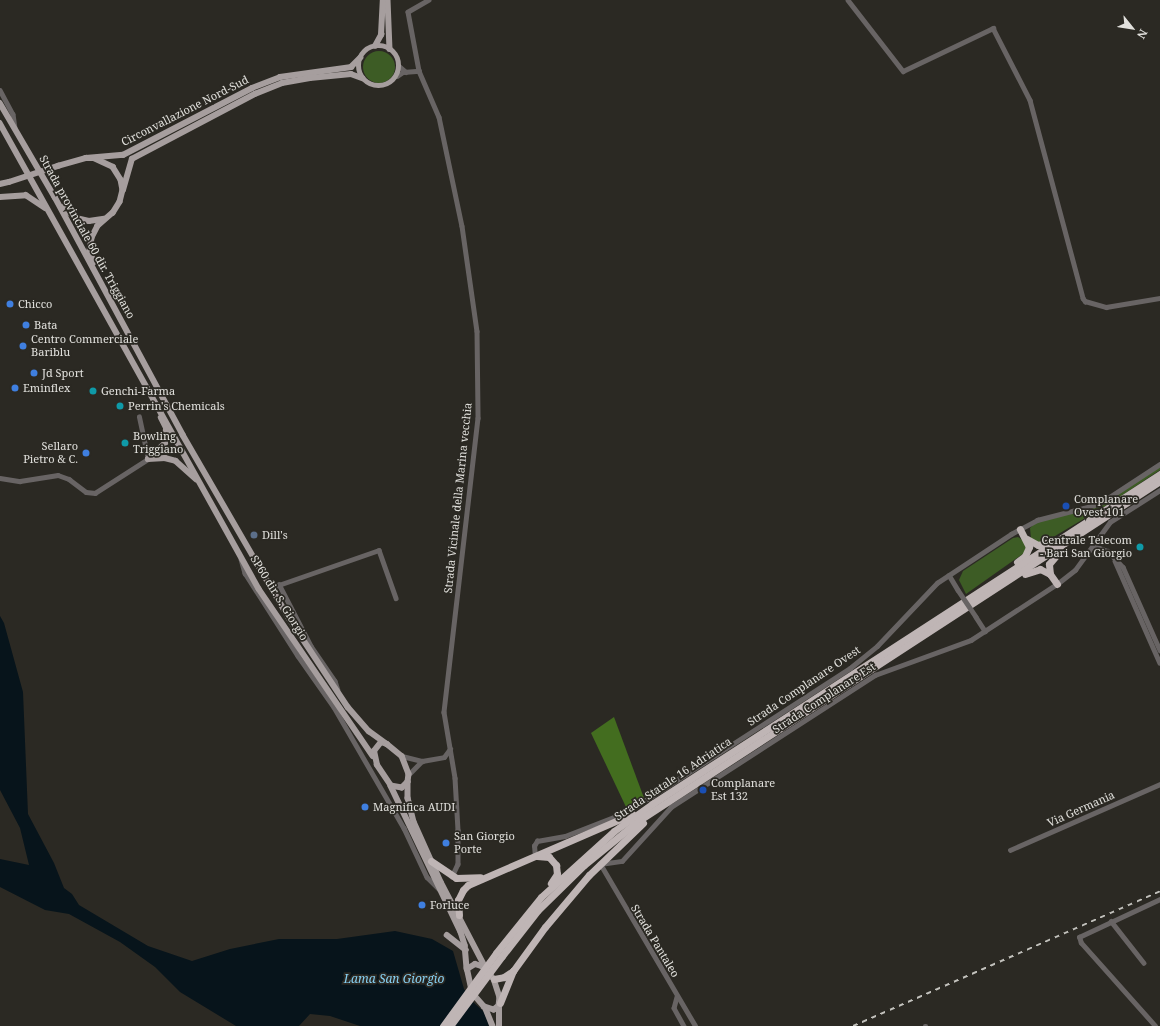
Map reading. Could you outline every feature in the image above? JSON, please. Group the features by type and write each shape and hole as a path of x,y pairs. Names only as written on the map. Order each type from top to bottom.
{"highway":[{"path":"1027,539 1043,545 1078,523 1092,522 1160,474"},
{"path":"978,596 1092,522 1160,481"},
{"path":"1050,574 1049,564 1054,555 1087,534 1092,522"},
{"path":"978,596 989,580 1025,556 1029,547 1027,539 1020,529"},
{"path":"978,596 996,592 1035,569 1044,570 1050,574 1057,584"},
{"name":"Strada Statale 16 Adriatica","path":"443,1026 541,897 603,841 654,806 978,596"},
{"path":"459,915 458,900 463,890 484,876 654,806"},
{"path":"500,1005 513,971 564,904 654,806"},
{"name":"Strada Statale 16 Adriatica","path":"450,1026 499,954 538,910 608,844 654,806"},
{"path":"535,856 549,857 558,869 555,879 541,897"},
{"path":"431,861 452,877 484,876"},
{"path":"557,891 565,892 578,888"},
{"path":"564,904 565,892"},
{"path":"494,979 504,977 513,971"}],"main road":[{"path":"383,0 381,35 375,46 364,52 360,58 359,72 362,78 373,86 380,87 387,86 397,76 399,66 398,59 390,49 388,0"},
{"path":"375,46 390,49"},
{"name":"Circonvallazione Nord-Sud","path":"0,184 86,158 123,155 252,88 280,77 351,67 360,58"},
{"name":"Circonvallazione Nord-Sud","path":"115,308 90,251 95,232 104,219 117,208 132,159 255,94 282,84 310,78 351,74 362,78"},
{"name":"Strada provinciale 60 dir. Triggiano","path":"0,103 55,197 182,435 270,588 339,694 360,722 402,756"},
{"name":"SP60 dir. S. Giorgio","path":"0,123 146,382 240,553 287,632 352,722 380,770 392,786"},
{"path":"86,158 100,160 113,167 121,180 123,190"},
{"path":"0,197 20,195 31,197 40,203 54,220"},
{"path":"55,197 67,212 76,218 89,221 104,219"},
{"path":"146,382 166,432 165,443 148,459"},
{"path":"148,459 166,458 186,468 214,506"},
{"path":"373,756 378,744 387,744"},
{"path":"402,756 409,774 408,782 411,811 431,861 487,970 494,979 500,1005 499,1026"},
{"path":"392,786 402,788 408,782"},
{"path":"392,786 456,923 466,950 467,969 472,993 486,1009 493,1026"},
{"path":"456,923 455,930 447,935 466,950"},
{"path":"467,969 475,964 487,970"},
{"path":"486,1009 494,1010 500,1005"}],"street":[{"name":"Strada Vicinale della Marina vecchia","path":"430,0 408,12 419,71 439,118 462,226 477,331 478,418 444,712 456,793 458,864 452,877"},
{"path":"848,0 904,71 993,28 1030,100 1083,298 1086,301 1106,307 1160,298"},
{"path":"399,66 406,72"},
{"path":"397,76 406,72 419,71"},
{"path":"0,90 13,114 15,128"},
{"path":"0,478 20,482 58,474 69,479 90,494 148,459 139,417"},
{"name":"Strada Complanare Ovest","path":"535,856 537,842 565,836 630,811 850,668 876,646 926,593 949,575 1020,529 1037,520 1099,504 1160,464"},
{"name":"Strada Complanare Est","path":"600,864 622,861 671,807 875,675 961,644 985,631 1070,576 1110,522 1160,490"},
{"path":"1092,545 1108,551 1123,567 1160,650"},
{"path":"270,588 379,550 396,598"},
{"path":"240,553 245,573 298,656 334,707 404,828 427,877 439,889"},
{"path":"1114,557 1160,663"},
{"path":"949,575 985,631"},
{"path":"279,584 311,646 335,681 339,694"},
{"path":"444,758 450,749"},
{"path":"402,756 422,761 444,758 452,764"},
{"path":"409,774 422,761"},
{"path":"373,773 380,770"},
{"name":"Via Germania","path":"1010,850 1160,784"},
{"name":"Strada Pantaleo","path":"600,864 695,1026"},
{"path":"1155,1026 1079,940 1081,935 1160,900"},
{"path":"1111,921 1144,963"},
{"path":"677,997 674,1008 684,1026"}],"green space":[{"path":"379,51 385,52 392,58 395,67 394,73 388,80 379,83 373,82 366,76 363,67 364,61 370,54"},
{"path":"1160,467 1160,470 1112,502 1045,542 1039,543 1031,539 1030,528 1036,522 1093,508"},
{"path":"1018,537 1024,541 1027,551 966,594 959,580 963,571 1013,538"},
{"path":"614,717 644,798 626,807 591,733"}],"water":[{"name":"Lama San Giorgio","path":"0,616 4,623 23,692 28,814 54,863 64,888 72,894 79,905 148,946 192,961 230,949 279,939 337,939 395,931 432,939 453,951 464,989 473,1002 484,1012 489,1026 360,1026 330,1016 310,1014 299,1026 236,1026 180,992 155,967 120,942 69,914 45,910 0,887 0,859 29,865 20,828 0,790"}],"railway":[{"path":"853,1026 1160,891"}],"place":[{"name":"Chicco","path":"10,304"},
{"name":"Bata","path":"26,325"},
{"name":"Centro Commerciale Bariblu","path":"23,346"},
{"name":"Jd Sport","path":"34,373"},
{"name":"Eminflex","path":"15,388"},
{"name":"Genchi-Farma","path":"93,391"},
{"name":"Perrin's Chemicals","path":"120,406"},
{"name":"Bowling Triggiano","path":"125,443"},
{"name":"Sellaro Pietro & C.","path":"86,453"},
{"name":"Complanare Ovest 101","path":"1066,506"},
{"name":"Dill's","path":"254,535"},
{"name":"Centrale Telecom - Bari San Giorgio","path":"1140,547"},
{"name":"Complanare Est 132","path":"703,790"},
{"name":"Magnifica AUDI","path":"365,807"},
{"name":"San Giorgio Porte","path":"446,843"},
{"name":"Forluce","path":"422,905"}]}
